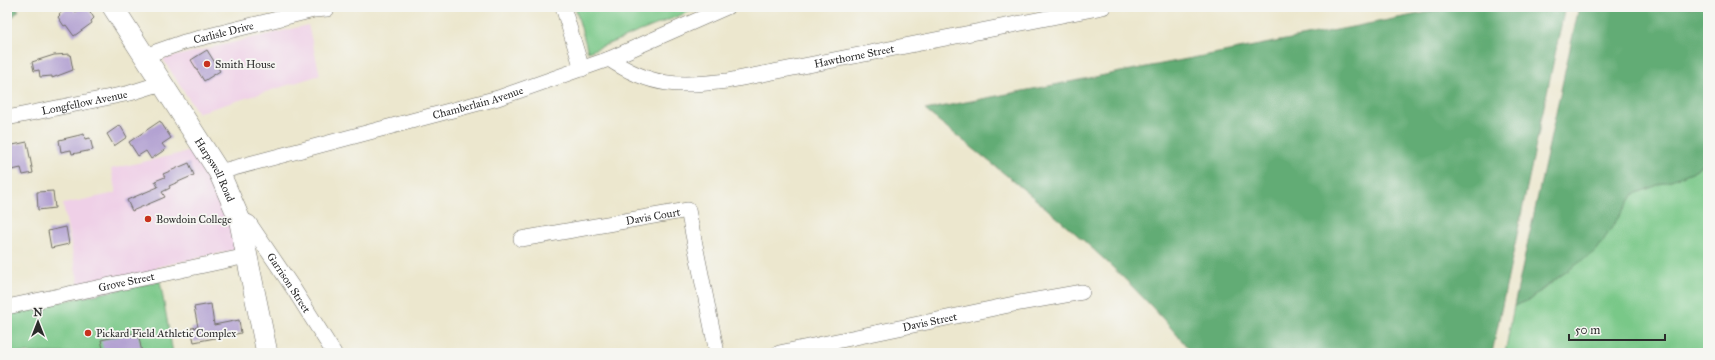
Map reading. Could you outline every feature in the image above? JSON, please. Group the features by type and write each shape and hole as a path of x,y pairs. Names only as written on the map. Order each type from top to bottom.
{"main road":[{"name":"Harpswell Road","path":"113,7 219,172 239,218 267,353"}],"street":[{"path":"563,7 582,69"},
{"name":"Chamberlain Avenue","path":"219,172 498,98 609,59 727,7"},
{"name":"Hawthorne Street","path":"609,59 624,69 658,82 678,85 700,84 909,46 1103,7"},
{"name":"Carlisle Drive","path":"144,56 184,42 314,10 328,9"},
{"name":"Longfellow Avenue","path":"7,118 130,93 162,83"},
{"name":"Davis Court","path":"522,239 688,210 717,353"},
{"name":"Garrison Street","path":"239,218 249,223 334,353"},
{"name":"Grove Street","path":"7,307 247,256"},
{"name":"Davis Street","path":"779,353 1014,304 1082,292"}],"shaded area":[{"path":"308,25 320,75 198,113 163,59"},
{"name":"Bowdoin College","path":"196,150 221,196 239,249 157,267 160,281 81,297 63,204 116,193 111,169"}],"green space":[{"path":"7,7 15,7 19,10 7,23"},
{"path":"575,7 701,7 588,52"},
{"path":"1455,7 1565,7 1492,353 1293,353 1292,351 1269,353 1192,353 1132,286 1065,224 925,110"},
{"path":"1579,7 1708,7 1708,161 1692,172 1634,194 1597,250 1529,300 1514,306"},
{"path":"1708,161 1708,353 1505,353 1514,306 1529,300 1571,268 1617,219 1634,194 1692,172"},
{"name":"Pickard Field Athletic Complex","path":"160,281 173,353 7,353 7,313"}],"building":[{"path":"69,7 72,7 75,12 82,7 87,7 94,18 91,21 92,23 74,36 66,25 64,26 58,17 60,15 59,14"},
{"name":"Smith House","path":"207,50 220,71 204,81 191,60"},
{"path":"70,54 73,70 52,78 52,76 40,77 39,70 34,71 32,62 54,55"},
{"path":"160,121 171,138 162,144 166,149 151,159 146,151 138,156 129,142"},
{"path":"120,125 127,137 114,146 107,134"},
{"path":"84,134 85,139 90,138 93,150 72,154 71,150 61,152 59,140"},
{"path":"27,142 33,173 23,175 21,168 12,170 8,146"},
{"path":"189,163 194,175 169,186 170,188 162,192 165,197 132,211 127,200 158,187 155,181 165,177 163,174"},
{"path":"53,191 55,208 38,210 37,192"},
{"path":"66,227 69,244 51,248 48,231"},
{"path":"211,304 214,325 239,320 241,333 194,342 191,328 198,327 194,307"},
{"path":"138,332 142,353 104,353 101,340"}],"place":[{"name":"Smith House","path":"207,64"},
{"name":"Bowdoin College","path":"148,219"},
{"name":"Pickard Field Athletic Complex","path":"88,333"}]}
